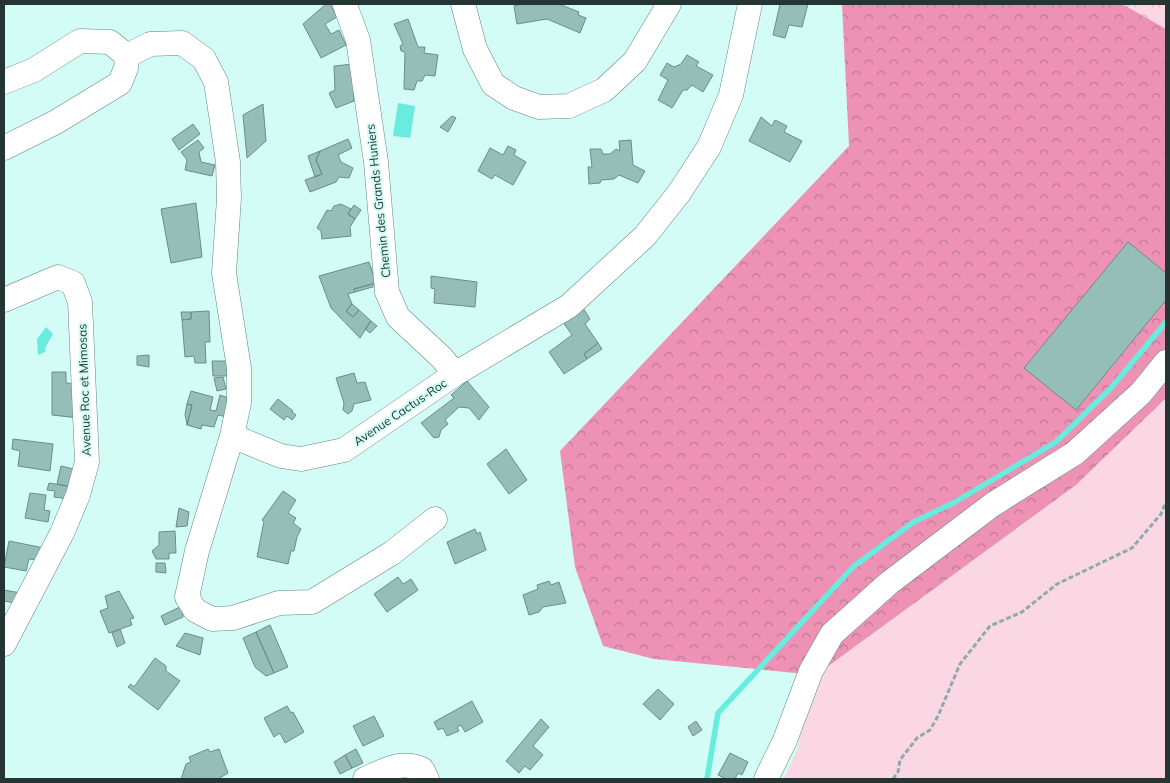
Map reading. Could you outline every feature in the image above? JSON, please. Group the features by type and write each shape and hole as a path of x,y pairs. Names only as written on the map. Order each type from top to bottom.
{"street":[{"name":"Chemin des Grands Huniers","path":"345,4 358,40 376,162 387,292 398,318 442,358 455,374"},
{"path":"463,4 475,49 493,84 514,98 539,108 569,106 604,90 635,61 669,4"},
{"name":"Avenue Cactus-Roc","path":"232,436 281,456 301,459 344,450 455,374 569,306 645,236 680,193 709,147 731,95 750,4"},
{"path":"4,82 34,70 80,41 110,42 127,56"},
{"path":"127,56 150,44 182,43 204,59 216,82 228,162 229,198 224,273 239,368 238,403 232,436 197,551 188,597 195,610 212,618 233,618 279,603 312,602 392,553 435,518"},
{"path":"4,148 56,122 120,83 126,68 127,56"},
{"name":"Avenue Roc et Mimosas","path":"4,300 58,277 73,283 80,302 87,462 78,495 62,533 4,644"},
{"path":"766,779 786,740 811,671 832,634 889,583 992,505 1075,453 1141,393 1166,362"},
{"path":"365,779 392,766 411,764 422,769 427,779"}],"path":[{"path":"892,779 898,772 900,760 917,738 930,730 960,664 990,626 1022,612 1057,584 1132,548 1160,514 1166,502"},
{"path":"1160,514 1166,512"}],"green space":[{"path":"842,4 1166,4 1166,398 1076,485 816,675 654,659 603,646 575,567 560,451 849,146"},
{"path":"1122,4 1166,4 1166,29"},
{"path":"1166,398 1166,779 784,779 797,750 816,675 1076,485"}],"water":[{"path":"398,103 415,106 410,138 393,136"},
{"path":"46,327 53,334 46,346 45,352 38,355 37,339"}],"building":[{"path":"326,4 330,4 337,17 325,24 331,34 339,30 346,45 321,58 303,24"},
{"path":"522,4 559,4 579,12 578,15 586,18 580,33 547,19 517,24 514,6"},
{"path":"780,4 808,4 802,27 789,25 785,38 773,35"},
{"path":"408,19 418,47 425,47 424,53 438,55 435,76 425,75 422,81 417,81 414,90 404,89 405,52 401,51 400,46 403,44 394,24"},
{"path":"687,55 699,62 696,66 713,75 703,92 692,85 687,90 683,90 672,108 658,100 668,80 660,75 667,63 674,67 681,64"},
{"path":"354,64 354,101 336,108 329,93 335,90 334,66"},
{"path":"263,104 266,141 247,158 243,115"},
{"path":"452,116 456,118 448,132 440,127"},
{"path":"761,117 772,126 775,120 787,126 784,132 802,141 790,162 749,141"},
{"path":"193,124 200,134 179,150 172,139"},
{"path":"348,139 352,148 338,155 341,162 353,168 349,178 339,177 336,182 310,192 305,180 322,174 316,160 320,151"},
{"path":"198,140 204,148 199,152 201,162 215,165 212,176 185,170 187,160 181,152"},
{"path":"631,140 633,165 645,171 638,183 619,175 614,179 601,180 600,183 589,184 588,167 592,167 590,149 601,149 603,154 610,154 616,149 620,151 619,141"},
{"path":"508,146 516,150 514,155 526,162 513,185 495,175 492,179 478,171 490,148 503,155"},
{"path":"320,151 316,160 322,174 315,177 308,156"},
{"path":"196,203 202,257 171,263 161,209"},
{"path":"341,204 351,209 348,214 355,219 350,227 351,236 322,239 321,231 317,228 327,210 331,211 334,206"},
{"path":"354,205 361,210 355,219 348,214"},
{"path":"1128,242 1166,273 1166,300 1076,410 1024,368"},
{"path":"369,262 376,283 354,289 355,292 348,294 352,304 346,311 353,317 359,310 371,321 360,338 331,308 319,276"},
{"path":"431,276 477,282 475,307 434,303 435,289 431,288"},
{"path":"376,283 376,286 355,292 354,289"},
{"path":"352,304 359,310 353,317 346,311"},
{"path":"583,308 590,319 585,324 598,343 584,354 587,359 564,374 549,352 572,335 563,322"},
{"path":"209,311 210,342 205,342 206,363 195,363 194,356 185,357 182,320 191,319 191,312"},
{"path":"181,312 191,312 191,319 182,320"},
{"path":"371,321 377,326 370,333 365,329"},
{"path":"598,343 602,349 587,359 584,354"},
{"path":"149,355 149,367 137,365 137,356"},
{"path":"212,361 228,361 229,376 213,376"},
{"path":"52,372 66,372 66,383 79,384 79,418 52,415"},
{"path":"354,373 357,383 365,382 371,400 354,404 352,411 348,414 343,410 344,403 336,378"},
{"path":"223,377 226,389 217,391 214,378"},
{"path":"467,381 489,407 479,420 469,408 459,407 445,420 448,424 441,430 439,437 434,438 421,423 454,398 451,395"},
{"path":"191,391 213,397 210,410 216,411 220,395 231,399 227,417 218,415 214,427 202,425 201,429 187,425 192,405 187,404"},
{"path":"278,399 296,415 292,420 287,416 284,420 270,409"},
{"path":"187,404 192,405 187,425 185,414"},
{"path":"13,439 53,444 50,471 18,466 20,451 12,449"},
{"path":"506,449 527,480 509,494 487,464"},
{"path":"61,466 78,470 73,487 57,484"},
{"path":"49,483 73,487 68,499 54,497 55,491 47,490"},
{"path":"283,491 296,500 288,513 296,518 293,523 301,529 294,551 291,551 288,564 257,557 264,521 262,520"},
{"path":"30,493 46,495 44,510 50,511 48,522 25,518"},
{"path":"179,508 189,512 187,526 176,527"},
{"path":"475,529 477,534 480,532 486,550 455,564 447,542"},
{"path":"175,531 176,553 169,553 169,559 156,559 152,551 159,545 159,532"},
{"path":"9,541 44,548 38,560 29,559 26,571 4,567"},
{"path":"156,563 165,563 166,573 156,572"},
{"path":"398,577 403,584 411,579 418,590 387,612 374,594"},
{"path":"549,581 551,585 559,582 566,603 543,607 539,612 529,615 523,595 538,589 537,585"},
{"path":"4,590 21,593 15,603 4,601"},
{"path":"119,591 134,618 130,619 132,625 109,633 100,611 108,608 105,596"},
{"path":"182,606 183,617 165,625 161,616"},
{"path":"270,625 288,667 274,673 256,632"},
{"path":"120,629 125,643 117,647 112,633"},
{"path":"256,632 274,673 266,676 255,667 243,638"},
{"path":"185,633 203,638 200,655 176,646"},
{"path":"155,658 166,666 166,671 180,681 158,710 128,687 131,684 134,687"},
{"path":"658,689 674,704 660,720 643,704"},
{"path":"472,701 483,722 465,732 461,725 457,727 459,731 447,736 443,728 438,730 434,722"},
{"path":"287,706 291,713 293,712 304,732 285,743 280,733 274,737 264,718"},
{"path":"374,716 384,736 363,746 353,726"},
{"path":"541,719 549,727 533,746 543,755 530,770 525,766 519,773 506,761"},
{"path":"696,721 702,730 693,736 688,727"},
{"path":"208,749 210,752 219,749 228,773 218,779 181,779 186,764 191,762 189,757"},
{"path":"356,749 363,763 352,768 345,755"},
{"path":"730,753 748,762 742,775 738,773 735,779 726,779 718,775"},
{"path":"345,755 352,768 340,774 334,762"}],"waterway":[{"path":"707,779 718,713 853,567 912,523 955,502 1056,442 1111,388 1166,322"}]}
